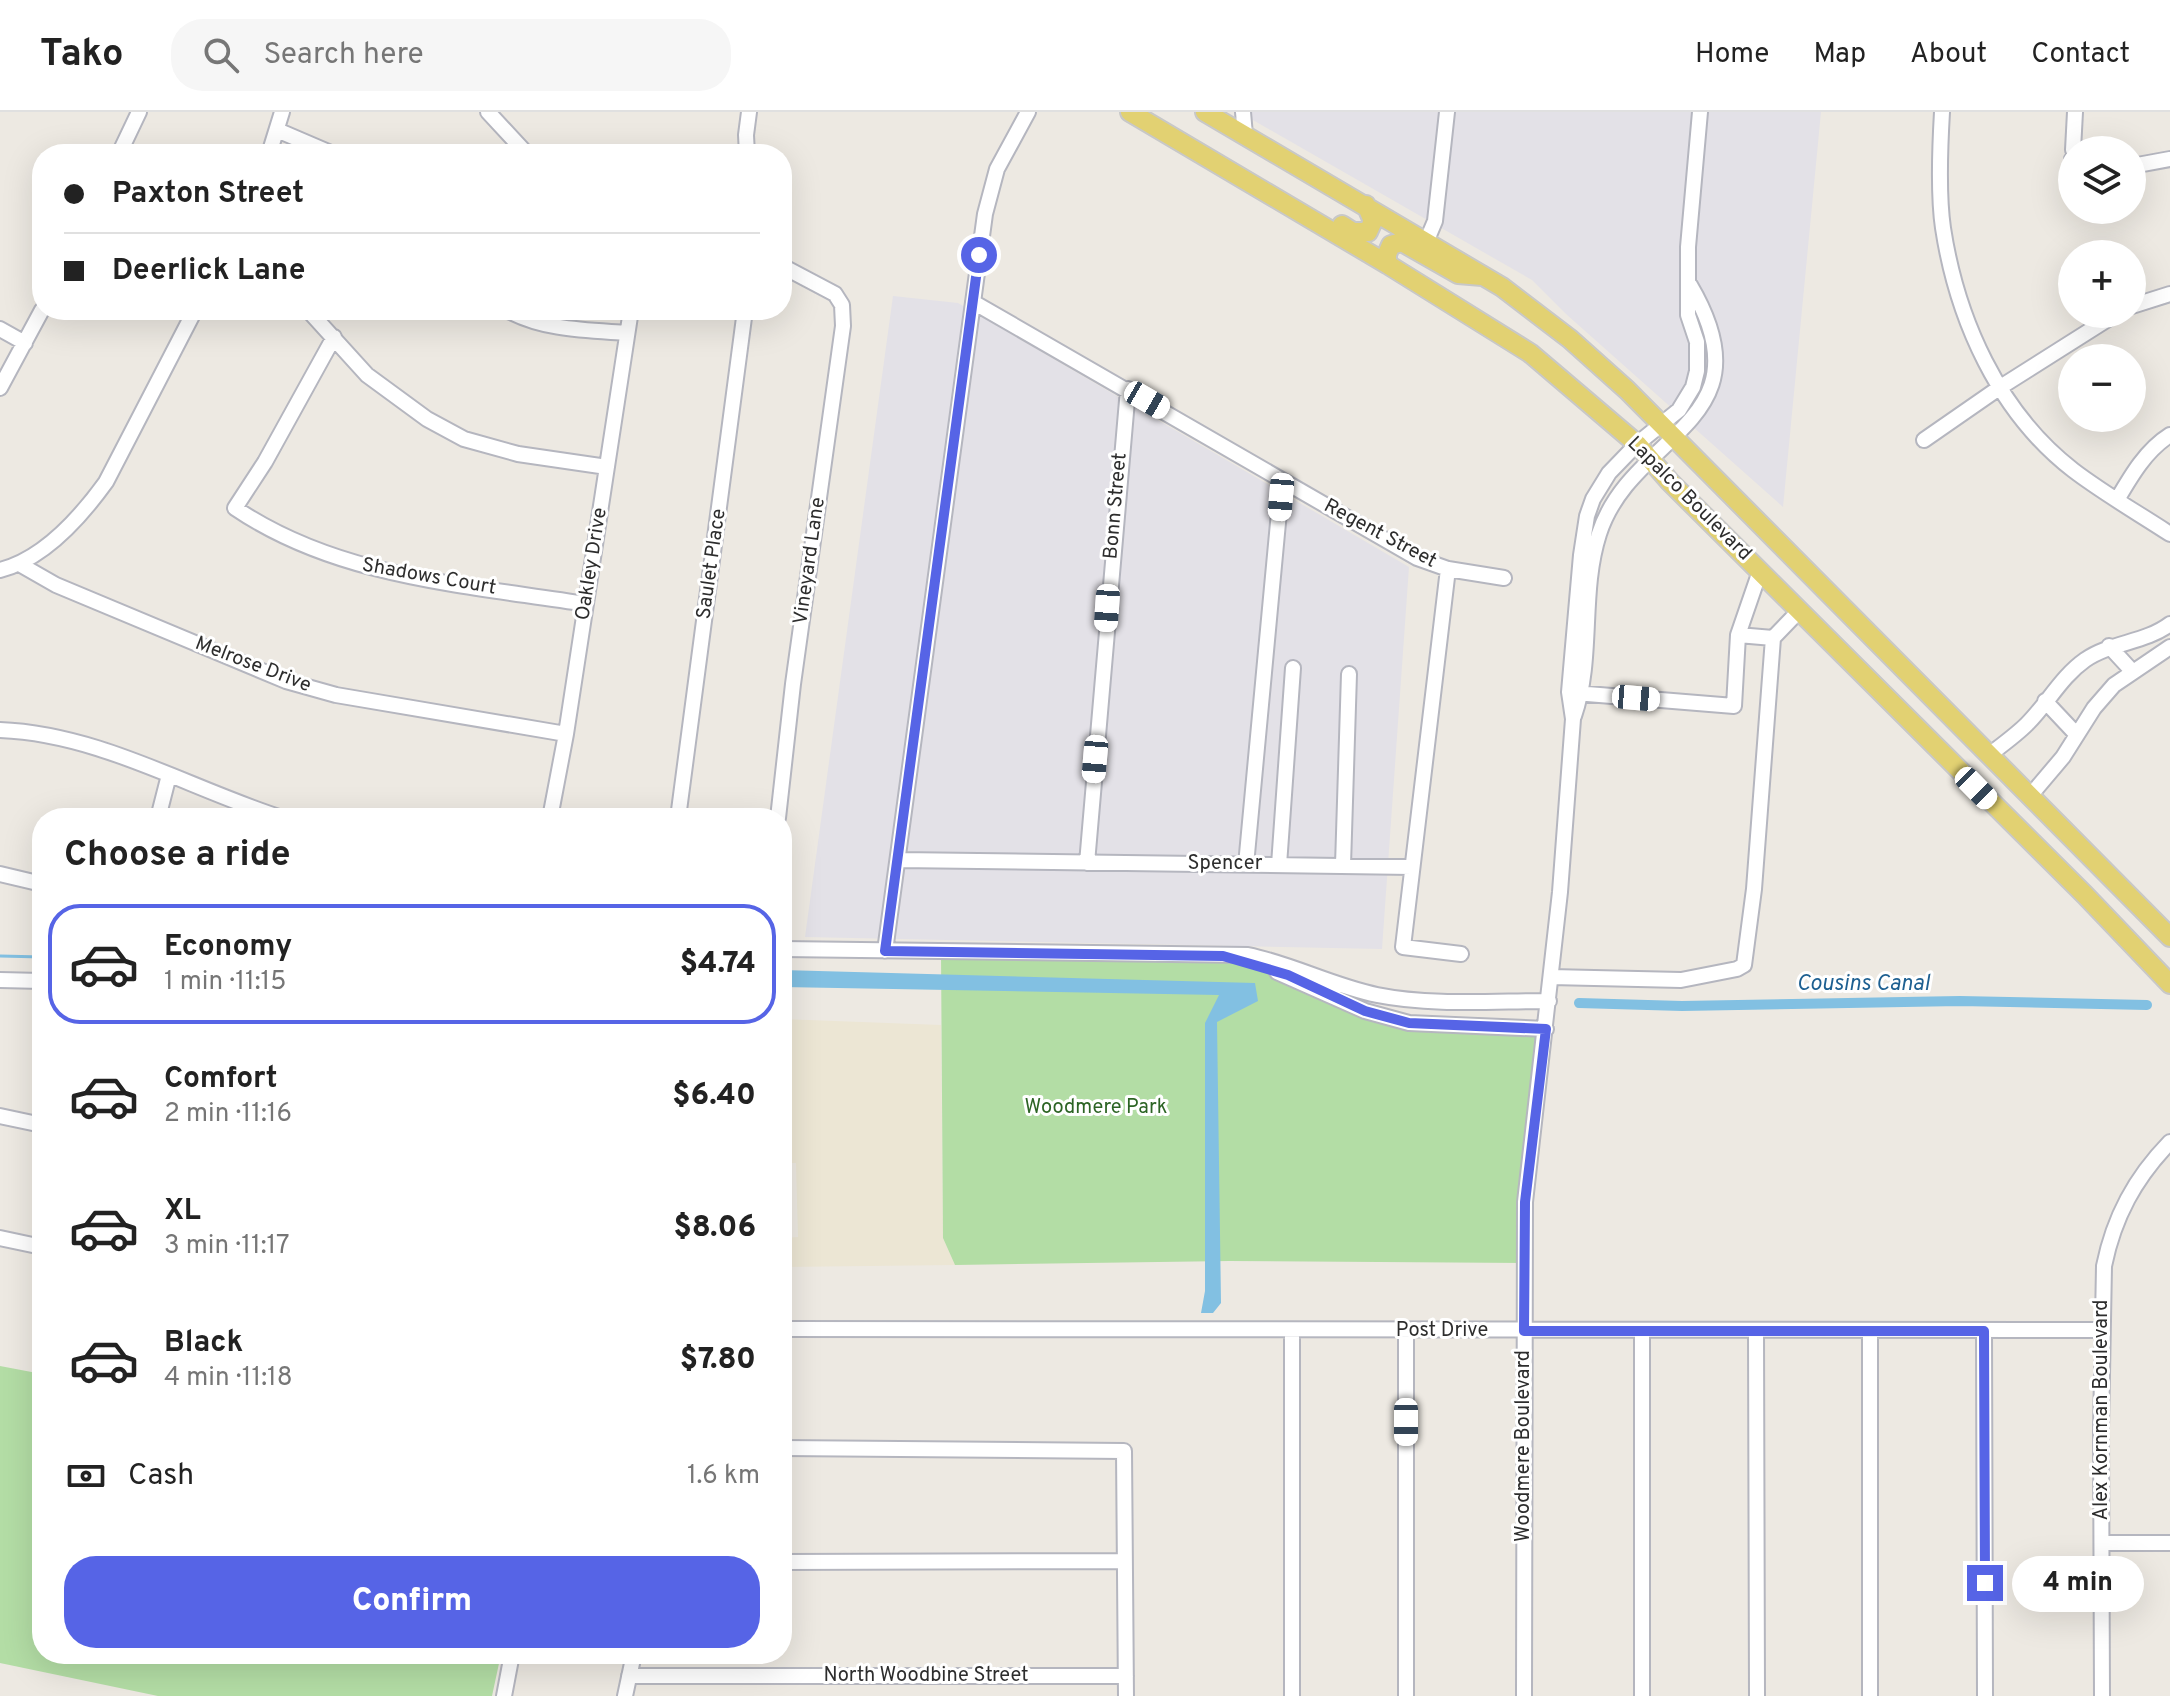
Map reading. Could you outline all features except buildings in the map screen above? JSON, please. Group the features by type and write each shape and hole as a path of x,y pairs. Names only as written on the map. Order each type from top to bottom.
{"main road":[{"name":"Lapalco Boulevard","path":"1130,112 1291,206 1530,353 1637,444 1670,482 2085,895 2170,984"},
{"name":"Lapalco Boulevard","path":"1210,113 1427,240 1532,308 1570,339 1627,390 2170,937"},
{"path":"1291,206 1324,215 1362,234 1368,232 1373,221 1366,205"},
{"path":"1387,264 1391,245 1402,242 1458,274 1484,276"},
{"path":"1734,544 1768,567 1826,628 1835,632 1842,630 1852,617"},
{"path":"1853,664 1854,655 1865,649 1919,700 1950,716"},
{"path":"2085,895 2099,881 2115,896 2151,918"},
{"path":"2123,937 2170,969"}],"street":[{"path":"124,144 139,112"},
{"path":"272,144 282,112"},
{"path":"488,112 518,144"},
{"path":"746,144 749,112"},
{"path":"885,951 985,214 997,169 1028,112"},
{"path":"1243,112 1245,135"},
{"path":"1427,240 1435,221 1447,112"},
{"path":"1668,432 1696,414 1707,397 1716,362 1710,326 1690,284 1688,247 1700,112"},
{"path":"1942,112 1943,224 1950,265 1969,326 1999,388 2041,441 2072,469 2170,534"},
{"path":"2074,136 2075,112"},
{"path":"277,130 310,144"},
{"path":"2146,163 2170,159"},
{"name":"Vineyard Lane","path":"779,808 793,684 843,326 842,305 835,294 792,271"},
{"path":"2146,302 2170,294"},
{"name":"Regent Street","path":"973,302 1417,558 1448,569 1504,578"},
{"path":"0,388 37,320"},
{"path":"0,570 21,565 71,525 106,482 190,320"},
{"path":"318,320 367,375 427,419 464,439 518,454 607,467"},
{"path":"526,320 557,327 627,333"},
{"name":"Oakley Drive","path":"552,808 629,320"},
{"name":"Saulet Place","path":"679,808 744,320"},
{"path":"1924,440 2094,328"},
{"path":"0,329 25,343"},
{"name":"Shadows Court","path":"334,337 265,462 235,508 256,523 328,554 380,571 586,604"},
{"name":"Bonn Street","path":"1087,863 1128,389"},
{"name":"Woodmere Boulevard","path":"1576,693 1581,555 1587,516 1601,484 1637,444 1668,432"},
{"name":"Woodmere Boulevard","path":"1524,1696 1525,1202 1549,1001 1573,719 1590,576 1599,533 1616,499 1652,460 1668,432"},
{"path":"2117,500 2134,472 2170,435"},
{"path":"1246,865 1282,480"},
{"name":"Melrose Drive","path":"21,565 56,585 286,681 336,695 566,734"},
{"path":"1448,569 1403,947 1461,954"},
{"path":"1576,693 1734,706 1738,635 1760,571"},
{"path":"1551,977 1681,980 1744,965 1754,889 1773,638 1800,610"},
{"path":"1989,755 2028,723 2053,689 2084,661 2109,646 2138,639 2170,624"},
{"path":"1738,635 1773,638"},
{"path":"2109,646 2132,671"},
{"path":"2030,796 2114,685 2170,647"},
{"path":"1279,865 1293,668"},
{"path":"1343,865 1349,674"},
{"path":"2045,701 2077,735"},
{"path":"0,730 71,739 256,808"},
{"path":"161,808 169,775"},
{"name":"Spencer","path":"899,860 1412,867"},
{"path":"0,874 32,882"},
{"path":"792,949 1261,958 1374,994 1396,998 1549,1001"},
{"path":"1223,956 1288,975 1339,1001 1387,1018 1438,1026 1546,1029"},
{"path":"0,980 32,981"},
{"path":"1438,1026 1454,1012 1454,1007 1447,1000"},
{"path":"0,1116 32,1123"},
{"name":"Alex Kornman Boulevard","path":"2102,1696 2104,1266 2116,1220 2137,1182 2170,1142"},
{"path":"0,1238 32,1245"},
{"name":"Post Drive","path":"792,1329 2102,1330"},
{"path":"1292,1331 1292,1696"},
{"path":"1406,1331 1406,1696"},
{"path":"1642,1331 1642,1696"},
{"path":"1756,1331 1757,1696"},
{"path":"1870,1331 1870,1696"},
{"path":"1984,1331 1985,1696"},
{"path":"792,1448 1124,1451 1126,1696"},
{"path":"2102,1543 2170,1543"},
{"path":"792,1562 1125,1561"},
{"path":"504,1696 510,1664"},
{"path":"625,1696 632,1664"},
{"name":"North Woodbine Street","path":"629,1676 1126,1676"}],"shaded area":[{"path":"1239,112 1821,112 1783,507 1566,314 1532,280"},
{"path":"893,296 958,303 1409,567 1382,949 805,937"},
{"path":"792,1019 941,1025 943,1238 955,1265 792,1267 792,1237 798,1237 796,1163 792,1163"}],"green space":[{"name":"Woodmere Park","path":"941,953 1223,956 1288,975 1387,1018 1546,1029 1524,1263 1229,1261 955,1265 943,1238"},
{"path":"0,1366 32,1372 32,1664 499,1664 492,1696 158,1696 0,1663"}],"water":[{"path":"792,970 1255,983 1258,1001 1217,1022 1221,1303 1213,1313 1201,1313 1205,1291 1205,1023 1219,995 792,987"}],"waterway":[{"path":"0,956 32,957"},
{"name":"Cousins Canal","path":"1579,1003 1682,1006 1960,1001 2147,1005"}],"route":[{"path":"979,255 885,951 1223,956 1288,975 1339,1001 1409,1023 1546,1029 1525,1202 1524,1331 1984,1331 1985,1583"}]}
